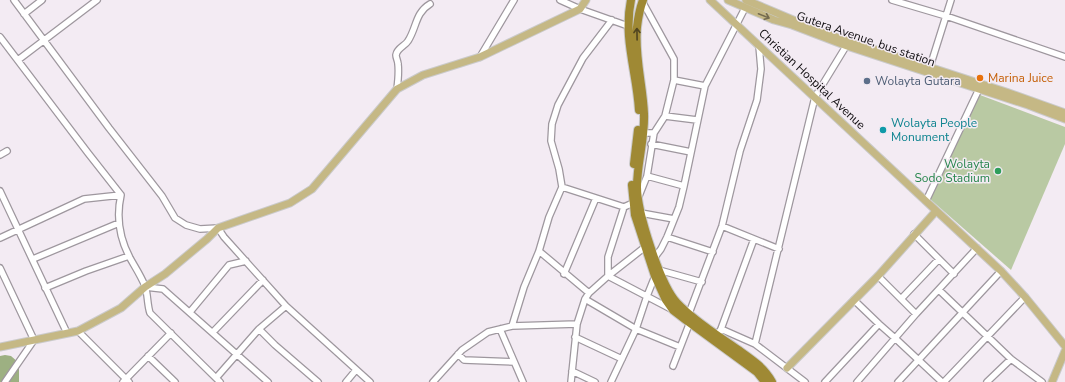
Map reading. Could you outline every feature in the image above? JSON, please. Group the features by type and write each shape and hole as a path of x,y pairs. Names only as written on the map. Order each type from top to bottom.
{"highway":[{"path":"631,0 628,37 639,108 641,133"},
{"path":"642,1 637,27 637,50 643,98 635,214 645,247 652,258"},
{"path":"636,201 641,213 662,294 673,310 689,319 719,332 763,368 772,382"},
{"path":"657,273 668,291 689,319 757,372 765,382"}],"main road":[{"path":"0,346 78,332 121,308 145,286 164,274 207,239 218,228 290,203 312,189 398,89 423,75 480,57 580,9 586,0"},
{"name":"Christian Hospital Avenue","path":"710,0 1001,271 1025,297 1065,346"},
{"name":"Gutera Avenue, bus station","path":"728,0 774,20 848,44"},
{"path":"745,8 748,0 848,44 1006,92 1065,113"},
{"name":"Gutera Avenue, bus station","path":"929,69 979,89 1065,119"},
{"path":"787,368 878,276 936,211"},
{"path":"1055,380 1065,351"}],"street":[{"path":"14,0 109,128 162,196 175,218 186,225 200,229 218,228 286,306 370,382"},
{"path":"24,14 42,0"},
{"path":"18,60 97,0"},
{"path":"480,57 514,0"},
{"path":"560,0 580,9 628,26"},
{"path":"892,0 946,16 1064,56"},
{"path":"929,69 951,0"},
{"path":"562,187 624,207 636,201 646,176 654,133 665,116 674,80 674,59 642,1"},
{"path":"398,89 398,63 396,56 398,50 407,42 415,28 417,17 423,9 430,4"},
{"path":"652,258 667,237 674,219 684,186 705,86 745,8"},
{"path":"512,326 524,287 539,251 549,217 562,187 559,169 551,141 552,124 558,104 583,58 612,20"},
{"path":"0,37 121,195 119,206 119,223 122,237 129,256 145,286 147,305 150,313 218,380 237,354 259,329 286,306"},
{"path":"755,344 815,98 848,44"},
{"path":"673,366 722,226 740,151 757,100 761,69 759,46"},
{"path":"674,80 705,86"},
{"path":"926,201 979,89"},
{"path":"665,116 697,120"},
{"path":"641,133 654,133"},
{"path":"652,144 691,152"},
{"path":"0,155 7,151"},
{"path":"646,176 684,186"},
{"path":"0,191 67,333"},
{"path":"0,238 84,199 121,195"},
{"path":"564,274 596,198"},
{"path":"608,276 608,257 624,207"},
{"path":"641,213 674,219"},
{"path":"32,259 119,223"},
{"path":"722,226 779,249"},
{"path":"914,234 954,274"},
{"path":"667,237 713,252"},
{"path":"754,239 719,332 755,344 805,382"},
{"path":"571,382 577,324 585,299 589,293 608,276 645,247"},
{"path":"857,382 896,339 916,314 977,248"},
{"path":"539,251 564,274 589,293"},
{"path":"46,288 86,271 129,256"},
{"path":"901,299 939,259"},
{"path":"190,312 229,265 246,261"},
{"path":"0,268 34,340 5,382"},
{"path":"898,382 1001,271"},
{"path":"611,382 636,329 647,296 657,273 702,282"},
{"path":"608,276 673,310"},
{"path":"878,276 916,314"},
{"path":"213,332 263,280"},
{"path":"145,286 163,289 268,382"},
{"path":"939,290 1011,359 1042,382"},
{"path":"854,300 878,324 943,382 1025,297"},
{"path":"585,299 636,329 680,347"},
{"path":"433,382 462,350 488,332 512,326 577,324"},
{"path":"825,382 878,324"},
{"path":"259,329 275,345 318,382"},
{"path":"500,329 522,382"},
{"path":"78,332 126,381 171,333"},
{"path":"575,337 622,359"},
{"path":"458,354 464,360 514,362"},
{"path":"148,356 175,382"},
{"path":"987,382 1011,359"},
{"path":"346,382 356,370"},
{"path":"572,371 595,382"}],"green space":[{"name":"Wolayta Sodo Stadium","path":"980,95 1065,127 1065,144 1011,270 930,199"},
{"path":"0,356 11,356 19,363 19,382 0,382"}],"place":[{"name":"Marina Juice","path":"980,78"},
{"name":"Wolayta Gutara","path":"867,81"},
{"name":"Wolayta People Monument","path":"883,130"},
{"name":"Wolayta Sodo Stadium","path":"998,171"}]}
